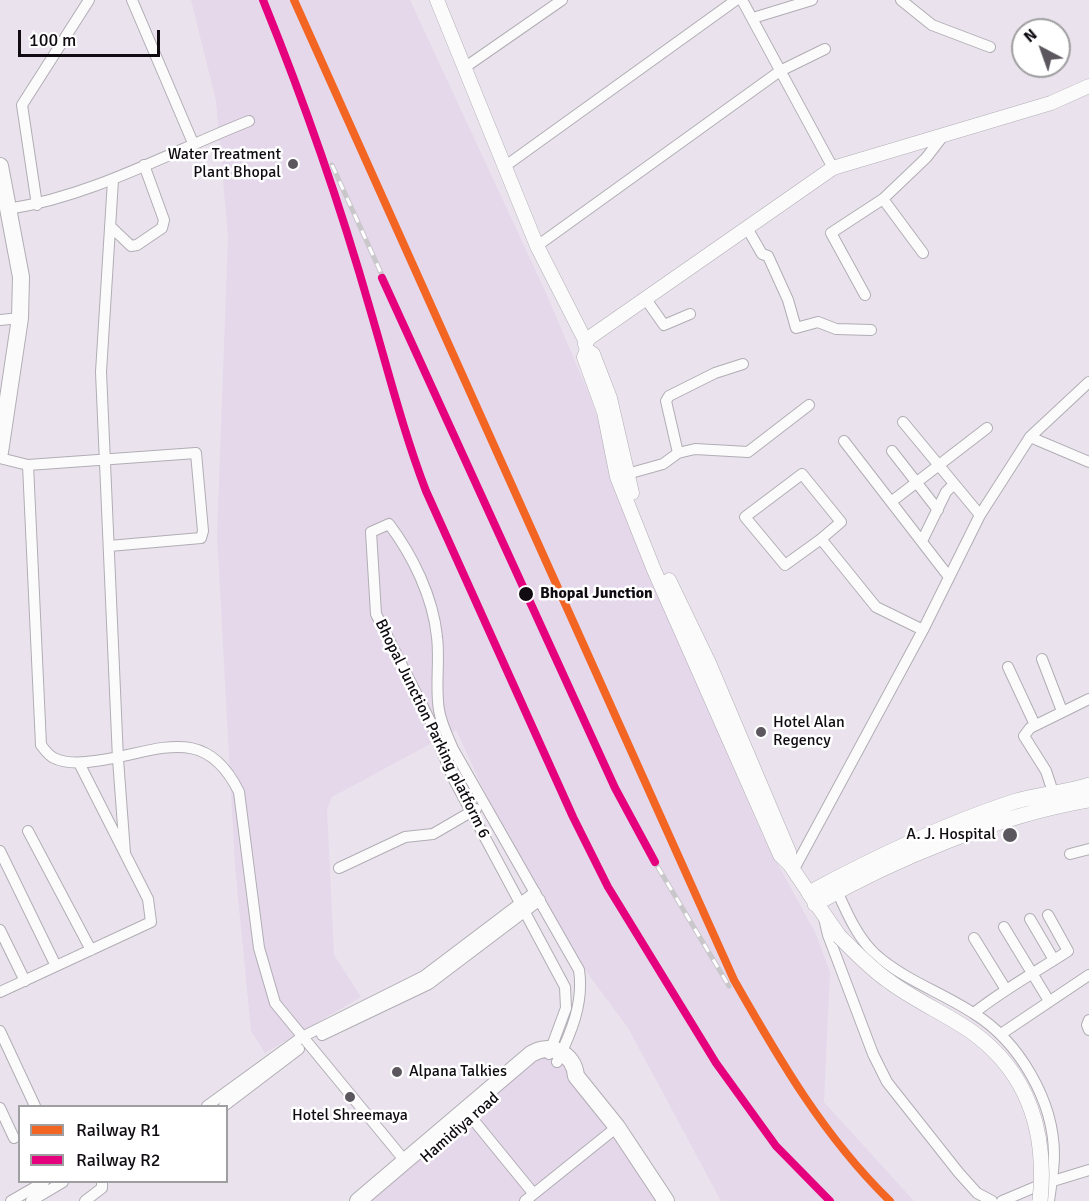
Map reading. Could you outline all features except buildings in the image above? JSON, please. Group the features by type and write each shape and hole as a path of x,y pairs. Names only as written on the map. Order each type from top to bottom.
{"main road":[{"path":"0,166 21,277 20,318 3,416 0,452"},
{"path":"812,898 884,861 994,825 1089,785"},
{"path":"1055,798 1089,800"},
{"path":"812,898 837,891 884,861"},
{"path":"812,898 824,918 839,936 889,982 974,1034 1012,1073 1035,1114 1041,1140 1043,1176 1040,1201"},
{"path":"358,1201 409,1165 539,1049 554,1055 566,1072 576,1076 616,1127 666,1201"},
{"name":"Hamidiya road","path":"375,1201 409,1165 536,1062 554,1055"}],"street":[{"path":"37,204 22,105 88,0"},
{"path":"132,0 193,143"},
{"path":"437,0 537,246 586,346 593,354 610,398 622,476 671,597 708,663 789,852 792,868 812,898"},
{"path":"464,68 562,0"},
{"path":"504,167 736,0"},
{"path":"742,0 833,168"},
{"path":"753,18 812,0"},
{"path":"902,0 932,25 990,47"},
{"path":"537,246 780,71 825,50"},
{"path":"586,346 645,298 833,168 1051,103 1089,86"},
{"path":"8,208 37,204 113,180 193,143 249,121"},
{"path":"865,295 831,236 833,231 883,199 927,158 943,136"},
{"path":"110,226 131,246 137,245 162,228 164,219 144,165"},
{"path":"113,180 101,372 118,759 125,853"},
{"path":"883,199 923,253"},
{"path":"747,228 762,254 768,256 788,300 796,328 818,322 836,329 871,330"},
{"path":"645,298 664,324 690,314"},
{"path":"0,320 20,318"},
{"path":"678,453 666,401 669,396 716,373 742,364"},
{"path":"792,868 923,630 980,515 1030,437 1089,382"},
{"path":"622,476 663,464 678,453 695,449 748,452 809,405"},
{"path":"903,422 980,515"},
{"path":"891,502 987,428"},
{"path":"1030,437 1089,462"},
{"path":"844,441 949,577"},
{"path":"892,451 938,510"},
{"path":"0,458 28,465 196,453 203,531 201,538 109,546"},
{"path":"28,465 41,745 53,758 79,763 118,759 164,747 185,745 203,751 232,777 239,792 259,948 265,976 275,1003 409,1165"},
{"path":"802,474 841,522 821,539 785,565 745,516 802,474"},
{"path":"922,541 946,492 954,484"},
{"name":"Bhopal Junction Parking platform 6","path":"554,1055 566,1008 565,987 453,778 444,741 439,710 435,618 428,595 402,541 389,525 371,532 376,614 444,741 484,804 579,970 582,986 577,1013 554,1055"},
{"path":"821,539 876,607 923,630"},
{"path":"1042,659 1062,711"},
{"path":"1008,667 1035,725"},
{"path":"1055,798 1046,771 1024,736 1035,725 1089,699"},
{"path":"0,993 151,922 148,898 79,763"},
{"path":"339,868 405,837 434,834 484,804"},
{"path":"28,831 91,950"},
{"path":"1070,855 1089,849"},
{"path":"0,851 56,966"},
{"path":"837,891 855,929 873,952 896,970 974,1013 1001,1034 1020,1057 1044,1104 1052,1132 1054,1155 1049,1201"},
{"path":"210,1105 305,1039 429,984 538,896"},
{"path":"974,1013 1005,988 1033,975 1068,949 1048,915"},
{"path":"824,918 828,935 869,1043 887,1082 959,1173 977,1193 992,1201"},
{"path":"1030,919 1054,960"},
{"path":"1004,927 1049,1001"},
{"path":"0,930 25,981"},
{"path":"974,938 1005,988"},
{"path":"1001,1034 1089,975"},
{"path":"1089,1020 1086,1025 1089,1030"},
{"path":"0,1031 34,1105"},
{"path":"226,1105 305,1039"},
{"path":"0,1108 14,1138"},
{"path":"471,1117 529,1197 616,1127"},
{"path":"1002,1201 1052,1181 1089,1170"},
{"path":"11,1201 42,1183"},
{"path":"31,1201 61,1183"},
{"path":"85,1201 102,1188 102,1183"}],"shaded area":[{"path":"191,0 410,0 546,293 589,394 605,441 615,493 764,839 815,932 830,972 824,1102 914,1201 721,1201 628,1028 535,902 456,730 332,797 327,810 334,955 361,997 265,1053 251,1031 235,866 217,535 228,237 216,101"},
{"path":"556,1045 659,1201 362,1201"}],"railway":[{"path":"263,0 334,192 403,423 426,491 573,817 608,887 716,1063 776,1146 830,1201"},
{"path":"332,165 615,788 641,839 729,986"}],"rail line":[{"name":"R2","path":"263,0 334,192 403,423 426,491 573,817 608,887 716,1063 776,1146 830,1201"},
{"name":"R1","path":"294,0 734,980 804,1096 844,1151 890,1201"},
{"name":"R2","path":"382,278 615,788 655,862"}],"place":[{"name":"Water Treatment Plant Bhopal","path":"293,164"},
{"name":"Bhopal Junction","path":"526,594"},
{"name":"Hotel Alan Regency","path":"761,732"},
{"name":"A. J. Hospital","path":"1010,835"},
{"name":"Alpana Talkies","path":"397,1072"},
{"name":"Hotel Shreemaya","path":"350,1097"}]}
